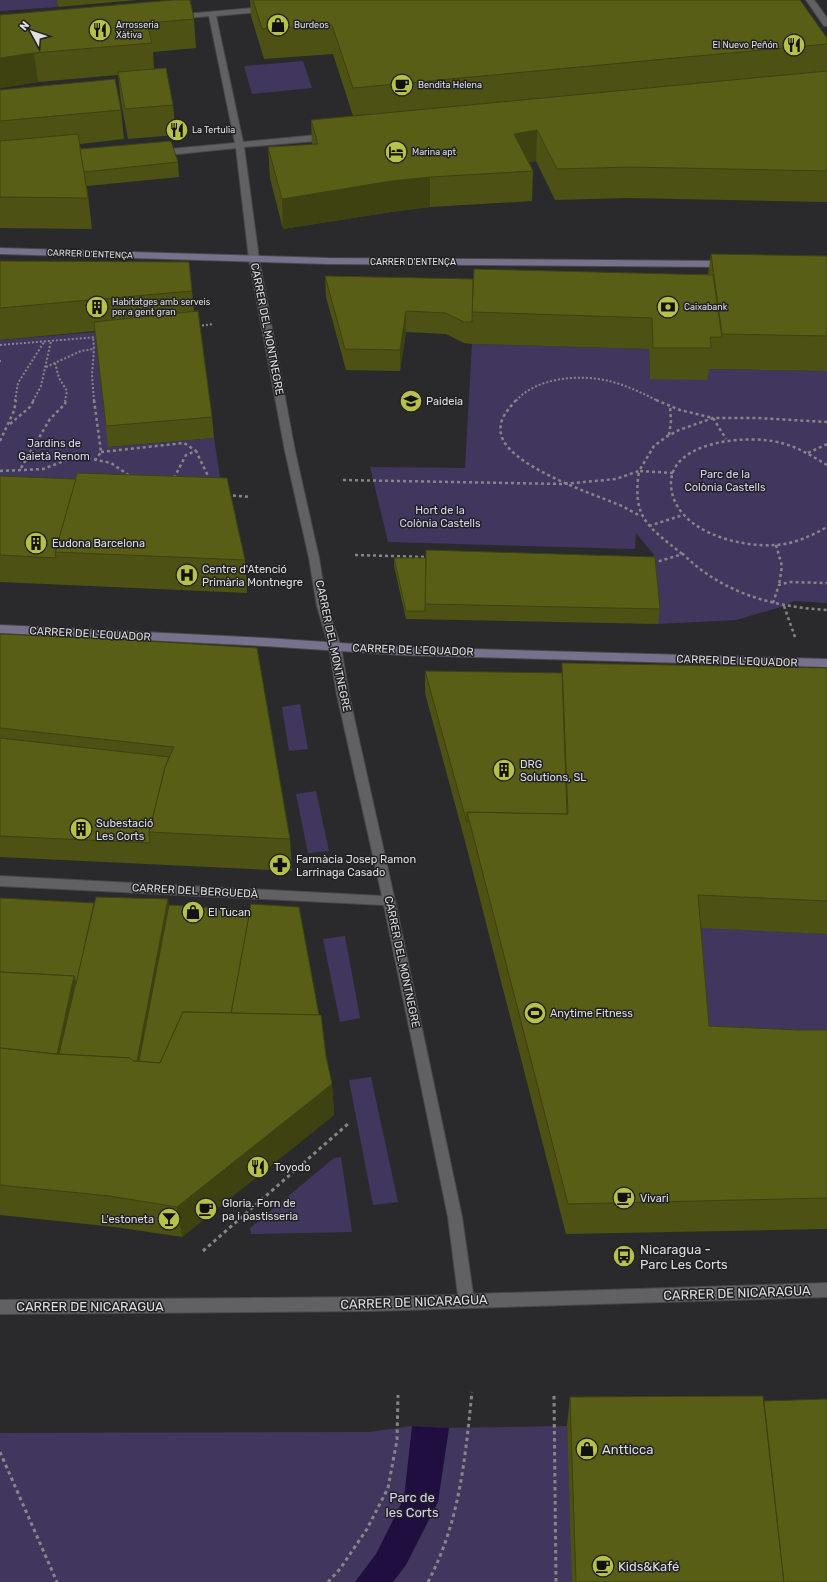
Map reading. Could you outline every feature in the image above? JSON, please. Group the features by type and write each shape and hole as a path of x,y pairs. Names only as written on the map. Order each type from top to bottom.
{"main road":[{"name":"CARRER D'ENTENÇA","path":"0,251 254,259 732,264"},
{"name":"CARRER DE L'EQUADOR","path":"0,629 265,642 401,651 827,663"}],"street":[{"path":"810,0 823,13 827,24"},
{"path":"165,18 272,8"},
{"name":"CARRER DEL MONTNEGRE","path":"212,14 240,146 254,259 290,451 314,558 322,606 335,647 343,695 389,901 455,1217 466,1300"},
{"path":"149,154 336,137"},
{"name":"CARRER DEL BERGUEDÀ","path":"0,881 389,901"},
{"name":"CARRER DE NICARAGUA","path":"0,1307 372,1304 827,1290"}],"path":[{"path":"193,327 213,324"},
{"path":"0,345 105,336"},
{"path":"93,337 93,393 101,452 96,459"},
{"path":"0,441 14,411 18,383 45,341"},
{"path":"9,424 30,407 41,386 51,341"},
{"path":"46,367 81,351 94,349"},
{"path":"21,468 50,419 65,404 67,391 59,378 55,363"},
{"path":"827,422 757,418 713,418 670,406 628,388 600,380 578,379 554,382 530,389 512,403 502,417 499,433 506,446 518,457 541,473 563,484 618,504 639,515 649,526 707,575 733,589 772,604 808,610 827,610"},
{"path":"669,435 671,421 670,406"},
{"path":"639,515 635,491 639,471 654,446 679,430 713,418"},
{"path":"713,418 726,439"},
{"path":"827,465 808,452 768,440 726,439 691,454 679,463 673,474 671,491 675,504 684,516 712,534 733,542 756,546 776,545 811,536 827,527"},
{"path":"101,452 184,443 196,451 211,481"},
{"path":"808,452 827,444"},
{"path":"172,481 186,455 196,451"},
{"path":"0,471 21,468 45,468 73,458 96,459 124,469 132,479"},
{"path":"342,480 563,484 616,478 639,471 673,474"},
{"path":"225,495 251,497"},
{"path":"649,526 684,516"},
{"path":"772,604 779,585 782,566 776,545"},
{"path":"645,563 653,563 683,554"},
{"path":"355,555 431,557"},
{"path":"779,585 789,582 827,583"},
{"path":"784,606 796,639"},
{"path":"203,1251 349,1123"},
{"path":"428,1582 437,1567 456,1511 472,1392"},
{"path":"328,1582 340,1569 367,1529 388,1488 397,1440 398,1394"},
{"path":"554,1396 556,1582"},
{"path":"0,1452 57,1582"}],"green space":[{"path":"0,0 59,0 57,7 0,11"},
{"path":"303,61 312,88 252,94 244,66"},
{"name":"Jardins de Gaietà Renom","path":"99,328 101,388 109,447 214,438 221,483 0,502 0,340 95,332"},
{"name":"Parc de la Colònia Castells","path":"472,344 649,349 650,379 706,369 827,371 827,603 794,601 784,606 736,620 658,624 654,555 636,533 635,549 388,542 370,467 465,468"},
{"path":"300,704 308,749 289,751 282,707"},
{"path":"316,791 329,851 308,853 296,794"},
{"path":"693,927 827,934 827,1062 704,1058"},
{"path":"345,936 360,1018 340,1022 323,939"},
{"path":"371,1077 398,1202 373,1205 349,1080"},
{"path":"341,1157 352,1232 251,1234 250,1228 334,1158"},
{"name":"Parc de les Corts","path":"412,1426 449,1428 567,1426 573,1582 0,1582 0,1433 369,1432"}],"shaded area":[{"path":"412,1426 449,1428 438,1502 406,1565 393,1582 355,1582 376,1554 404,1498"}],"building":[{"path":"173,0 190,0 194,19 147,23 152,43 34,53 0,58 0,15"},
{"path":"253,0 800,0 827,38 827,44 353,88 332,25 262,29"},
{"path":"166,68 173,105 125,109 118,72"},
{"path":"827,71 827,171 631,167 557,169 537,130 514,134 533,171 430,177 391,181 282,199 268,147 318,144 311,120"},
{"path":"115,79 121,110 0,121 0,90"},
{"path":"78,134 88,198 0,197 0,141"},
{"path":"171,141 178,162 84,172 80,149"},
{"path":"711,254 827,256 827,336 722,334"},
{"path":"0,261 189,262 192,291 0,308"},
{"path":"474,269 713,275 722,337 710,337 711,348 653,348 652,318 472,312"},
{"path":"325,276 473,279 472,322 464,322 446,313 406,311 400,350 345,349"},
{"path":"198,311 212,417 106,426 94,322"},
{"path":"77,473 227,478 245,560 55,552"},
{"path":"0,476 76,479 55,552 56,558 0,555"},
{"path":"426,550 655,557 660,609 425,604"},
{"path":"394,558 426,558 425,611 406,611"},
{"path":"0,634 116,639 257,648 290,839 149,832 165,767 174,747 0,728"},
{"path":"562,663 827,668 827,901 698,895 709,1026 827,1030 827,1198 568,1204 467,812 568,814"},
{"name":"DRG Solutions, SL","path":"425,671 562,673 567,814 467,812 467,823"},
{"name":"Subestació Les Corts","path":"0,738 169,757 165,767 149,832 150,843 0,836"},
{"path":"96,897 168,899 137,1061 133,1061 130,1058 59,1054"},
{"path":"0,898 94,903 76,984 74,976 0,972"},
{"path":"251,904 299,907 319,1015 231,1013"},
{"path":"169,905 250,910 231,1013 183,1012 160,1063 139,1061"},
{"path":"0,972 74,976 57,1054 0,1048"},
{"path":"183,1012 321,1015 326,1056 332,1084 177,1207 110,1196 0,1185 0,1048 55,1054 130,1058 133,1061 160,1063"},
{"path":"763,1396 784,1582 576,1582 570,1397"},
{"path":"827,1399 827,1582 784,1582 764,1401"}],"place":[{"name":"Burdeos","path":"278,25"},
{"name":"Arrosseria Xàtiva","path":"100,30"},
{"name":"El Nuevo Peñón","path":"794,45"},
{"name":"Bendita Helena","path":"402,85"},
{"name":"La Tertulia","path":"177,130"},
{"name":"Marina apt","path":"396,152"},
{"name":"Habitatges amb serveis per a gent gran","path":"97,307"},
{"name":"Caixabank","path":"668,307"},
{"name":"Paideia","path":"411,401"},
{"name":"Eudona Barcelona","path":"36,543"},
{"name":"Centre d'Atenció Primària Montnegre","path":"187,575"},
{"name":"DRG Solutions, SL","path":"504,770"},
{"name":"Subestació Les Corts","path":"81,829"},
{"name":"Farmàcia Josep Ramon Larrinaga Casado","path":"280,865"},
{"name":"El Tucan","path":"193,912"},
{"name":"Anytime Fitness","path":"535,1013"},
{"name":"Toyodo","path":"258,1167"},
{"name":"Vivari","path":"624,1198"},
{"name":"Gloria. Forn de pa i pastisseria","path":"206,1209"},
{"name":"L'estoneta","path":"169,1219"},
{"name":"Nicaragua - Parc Les Corts","path":"624,1256"},
{"name":"Antticca","path":"587,1449"},
{"name":"Kids&Kafé","path":"603,1566"}],"park label":[{"name":"Hort de la Colònia Castells","path":"440,516"}]}
